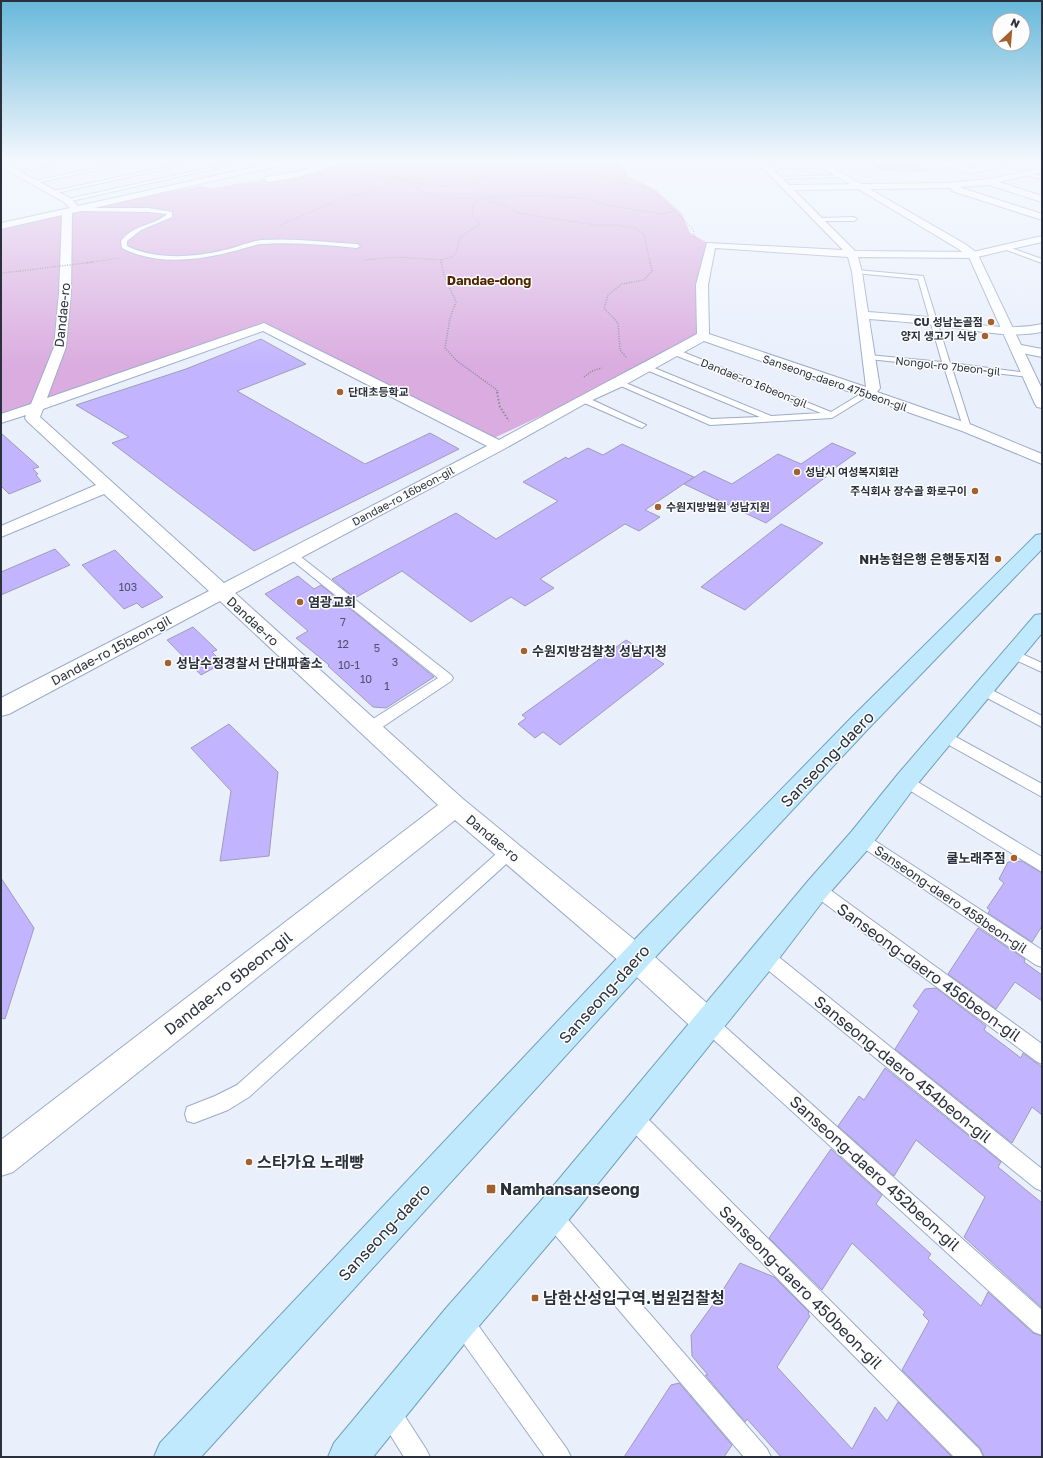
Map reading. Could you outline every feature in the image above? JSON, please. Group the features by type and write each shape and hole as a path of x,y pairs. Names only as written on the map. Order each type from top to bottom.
{"main road":[{"name":"Sanseong-daero","path":"174,1457 649,944 860,723 1042,539"},
{"path":"348,1457 460,1320 551,1215 632,1117 906,781 1042,620"}],"street":[{"name":"Dandae-ro","path":"69,230 60,347 32,418 455,806 636,959 708,1023"},
{"path":"830,230 852,254 857,272 873,388 868,394"},
{"path":"932,230 961,246 973,255 1042,404"},
{"path":"703,336 702,285 711,245 852,254 973,255 1042,239"},
{"path":"862,315 932,321 1007,331 1029,332 1042,328"},
{"path":"1,419 264,327 499,446"},
{"name":"Dandae-ro 16beon-gil","path":"222,592 583,400 618,383 703,336"},
{"name":"Sanseong-daero 475beon-gil","path":"703,336 967,428 1042,459"},
{"path":"1016,348 1042,353"},
{"path":"1,532 106,487"},
{"name":"Dandae-ro 15beon-gil","path":"1,708 222,592"},
{"name":"Dandae-ro 5beon-gil","path":"1,1160 455,806"}],"lane":[{"path":"136,230 124,241 124,247 131,253 165,257 197,257 229,251 255,242 282,241 357,246"},
{"path":"1006,248 1042,261"},
{"path":"857,272 921,277 932,321 948,365 967,428"},
{"name":"Dandae-ro 16beon-gil","path":"675,352 832,415"},
{"name":"Nongol-ro 7beon-gil","path":"869,357 1028,375"},
{"name":"Dandae-ro 16beon-gil","path":"650,365 772,418"},
{"path":"618,383 710,422 832,415 868,394"},
{"path":"583,400 642,425"},
{"path":"292,555 447,678 370,728"},
{"path":"1013,654 1042,668"},
{"path":"982,690 1042,722"},
{"path":"945,736 1042,791"},
{"path":"906,781 1042,865"},
{"name":"Sanseong-daero 458beon-gil","path":"861,838 1042,959"},
{"path":"194,1114 221,1103 243,1091 509,852"},
{"name":"Sanseong-daero 456beon-gil","path":"817,890 1042,1055"},
{"name":"Sanseong-daero 454beon-gil","path":"764,956 1042,1181"},
{"name":"Sanseong-daero 452beon-gil","path":"708,1023 1042,1324"},
{"name":"Sanseong-daero 450beon-gil","path":"632,1117 971,1457"},
{"path":"551,1215 759,1457"},
{"path":"460,1320 558,1457"},
{"path":"387,1409 418,1457"}],"path":[{"path":"255,242 253,241 255,238 269,230"},
{"path":"637,230 644,234 652,271 644,280 622,284 608,295 604,308 618,323 620,350 628,359 650,365"},
{"path":"692,230 696,244"},
{"path":"1,273 121,258"},
{"path":"441,260 444,275 456,302 450,318 445,348 457,361 497,390 500,407 511,423"}],"shaded area":[{"path":"1,230 689,230 690,233 711,245 703,336 653,363 494,438 266,325 1,418"}],"building":[{"path":"261,339 306,364 237,391 365,464 430,433 459,449 254,551 112,443 129,437 76,405 186,369"},
{"path":"1,433 39,467 33,469 38,474 36,475 41,481 9,494 1,486"},
{"path":"832,443 856,453 825,475 827,476 766,523 684,484 704,471 732,484 778,454 801,464"},
{"path":"622,444 694,477 645,510 660,517 639,531 625,524 540,579 554,588 525,606 511,597 471,622 402,571 355,598 332,579 456,513 496,539 558,501 523,482 566,457 568,459 588,448 603,455"},
{"path":"781,524 823,543 745,610 701,587"},
{"path":"55,549 70,565 1,595 1,572"},
{"path":"115,550 163,597 142,608 137,603 124,609 82,565"},
{"path":"298,576 314,589 321,585 434,677 386,708 373,707 328,666 329,665 296,638 308,631 265,594"},
{"path":"193,627 217,650 212,652 223,663 201,675 167,640"},
{"path":"626,640 664,664 560,745 543,732 535,738 518,724 526,718 522,715"},
{"path":"229,724 278,772 269,856 220,861 231,791 191,748"},
{"path":"1022,861 1042,873 1042,926 1032,942 988,913 990,910 987,908 1004,883 999,879 1008,862"},
{"path":"1,878 34,928 5,1019 1,1018"},
{"path":"978,928 1025,959 1024,962 1042,975 1042,1001 1015,982 996,1009 948,974"},
{"path":"936,988 986,1026 984,1030 1021,1058 1023,1053 1042,1067 1042,1115 1032,1107 1012,1143 895,1049 919,1011 913,1006 925,989"},
{"path":"885,1068 1001,1162 998,1167 1042,1203 1042,1308 964,1237 985,1197 916,1140 894,1176 838,1126 859,1096 864,1100"},
{"path":"831,1149 882,1195 876,1204 931,1254 928,1258 981,1306 988,1292 1033,1333 1042,1336 1042,1457 984,1457 980,1448 902,1370 929,1321 923,1315 925,1312 852,1243 822,1290 769,1238"},
{"path":"740,1263 774,1277 809,1312 808,1314 810,1316 777,1367 852,1449 875,1407 887,1421 898,1402 952,1457 781,1457 747,1419 745,1422 705,1375 708,1375 692,1356 691,1335 717,1299"},
{"path":"679,1383 732,1445 724,1457 624,1457 671,1385"}],"place":[{"name":"CU 성남논골점","path":"991,322"},
{"name":"양지 생고기 식당","path":"985,336"},
{"name":"단대초등학교","path":"340,392"},
{"name":"성남시 여성복지회관","path":"797,472"},
{"name":"주식회사 장수골 화로구이","path":"975,491"},
{"name":"수원지방법원 성남지원","path":"658,507"},
{"name":"NH농협은행 은행동지점","path":"998,559"},
{"name":"염광교회","path":"300,602"},
{"name":"수원지방검찰청 성남지청","path":"524,651"},
{"name":"성남수정경찰서 단대파출소","path":"168,663"},
{"name":"쿨노래주점","path":"1014,858"},
{"name":"스타가요 노래빵","path":"249,1162"},
{"name":"Namhansanseong","path":"491,1189"},
{"name":"남한산성입구역.법원검찰청","path":"535,1298"}],"district":[{"name":"Dandae-dong","path":"489,280"}]}
